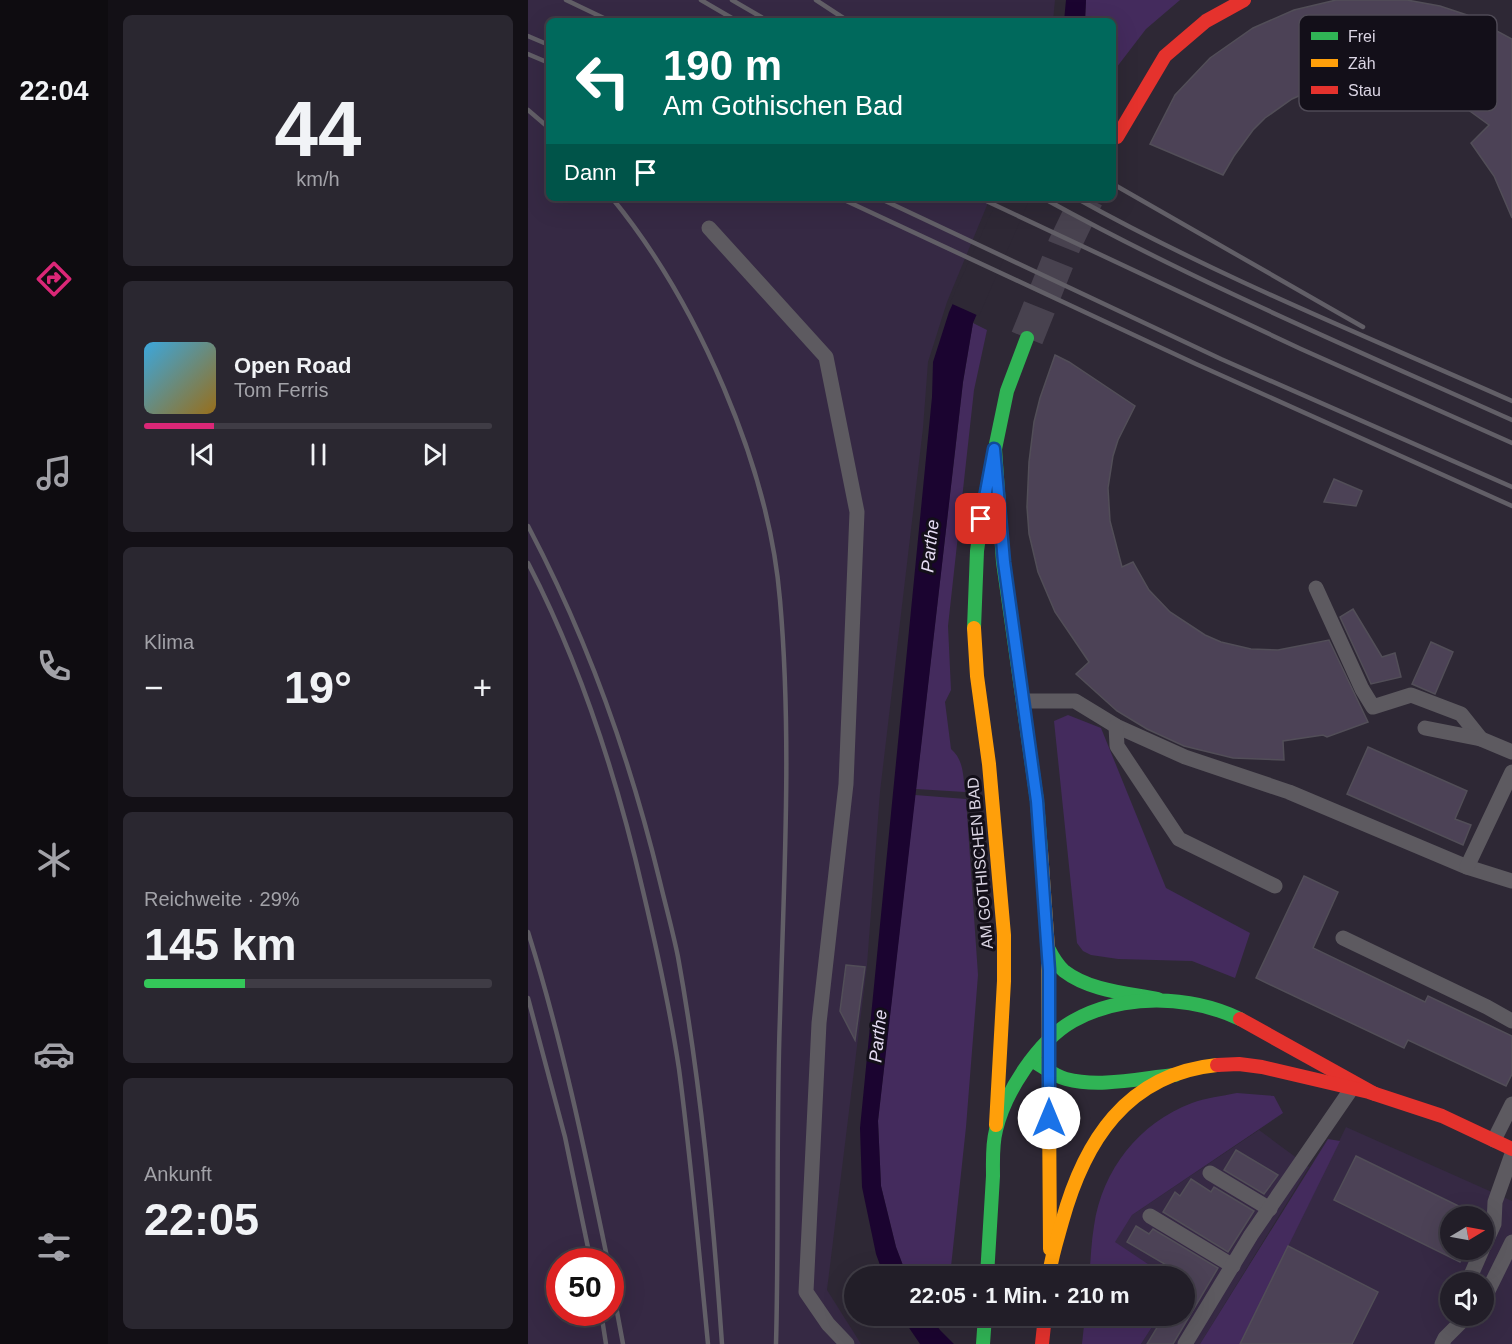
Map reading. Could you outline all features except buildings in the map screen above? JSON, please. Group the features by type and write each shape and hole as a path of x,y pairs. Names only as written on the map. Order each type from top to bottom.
{"main road":[{"path":"1117,137 1165,56 1218,6 1244,0"},
{"name":"AM GOTHISCHEN BAD","path":"988,1266 1004,953 989,765 977,676 974,624 977,551 984,502 1007,391 1028,338"},
{"name":"AM GOTHISCHEN BAD","path":"994,449 1004,562 1037,801 1048,948 1050,1266"},
{"path":"1048,948 1063,970 1082,980 1106,988 1204,1006 1234,1017 1375,1094"},
{"path":"995,1132 1014,1084 1032,1060 1064,1027 1083,1017 1130,1004 1164,1000"},
{"path":"1002,1022 1032,1060 1064,1078 1075,1080 1124,1079 1175,1075 1214,1065 1233,1064 1285,1072 1375,1094 1442,1117 1512,1149"},
{"path":"1051,1266 1077,1176 1091,1147 1101,1132 1128,1102 1143,1091 1175,1075"},
{"path":"983,1344 984,1326"},
{"path":"1042,1344 1044,1326"}],"lane":[{"path":"709,228 826,357 857,512 846,784 819,1023 806,1292 828,1324 847,1344"},
{"path":"1316,588 1362,689 1373,707 1411,695 1461,714 1481,739"},
{"path":"1024,702 1075,701 1116,726 1185,757 1289,792 1467,867 1512,881"},
{"path":"1116,726 1117,746 1179,839 1275,886"},
{"path":"1425,728 1481,739 1512,752"},
{"path":"1467,867 1512,772"},
{"path":"1343,938 1512,1021"},
{"path":"1185,1344 1270,1209 1352,1088"},
{"path":"1494,1140 1512,1104"},
{"path":"1494,1224 1495,1202 1512,1154"},
{"path":"1210,1173 1270,1209"},
{"path":"1150,1216 1233,1266"},
{"path":"1494,1279 1512,1242"},
{"path":"1442,1344 1457,1326"}],"shaded area":[{"path":"528,0 1055,0 1053,18 546,18 546,201 989,201 947,302 928,362 923,428 880,792 867,965 827,1290 844,1317 844,1326 850,1326 861,1344 528,1344"},
{"path":"1086,0 1180,0 1146,29 1116,68 1116,18 1085,18"},
{"path":"973,323 987,330 974,390 948,626 951,690 945,702 951,749 961,763 965,792 916,789 963,382"},
{"path":"1068,715 1101,728 1166,888 1250,933 1235,978 1192,961 1118,959 1091,955 1083,951 1077,943 1054,721"},
{"path":"915,795 966,799 978,975 966,1127 951,1266 903,1266 896,1247 881,1186 878,1121"},
{"path":"1237,1093 1274,1096 1283,1113 1132,1215 1115,1242 1151,1266 1090,1266 1098,1205 1105,1186 1126,1151 1155,1123 1173,1112 1208,1098"},
{"path":"1346,1127 1512,1201 1512,1344 1240,1344"},
{"path":"1259,1130 1309,1167 1200,1344 1141,1344 1153,1326 1195,1326 1195,1266 1151,1266 1114,1242 1132,1215"},
{"path":"1328,1139 1340,1141 1240,1344 1200,1344"},
{"path":"1084,1326 1153,1326 1141,1344 1082,1344"}],"water":[{"path":"1066,0 1086,0 1085,18 1064,18"},
{"name":"Parthe","path":"1000,201 1026,201 973,323 963,382 878,1121 881,1186 896,1247 903,1266 880,1266 862,1187 860,1128 932,397 933,362 949,312"},
{"path":"908,1326 937,1326 954,1344 920,1344"}],"pier":[{"path":"997,201 1029,201 979,316 950,303"}],"tunnel":[{"path":"1027,338 1064,246 1086,201"}],"railway":[{"path":"566,0 604,18"},
{"path":"701,0 732,18"},
{"path":"732,0 763,18"},
{"path":"816,0 843,18"},
{"path":"528,36 546,44"},
{"path":"528,54 546,62"},
{"path":"528,110 546,125"},
{"path":"1116,186 1363,327"},
{"path":"614,201 673,286 724,388 761,495 773,549 780,600 786,704 776,1344"},
{"path":"846,201 1196,364 1512,506"},
{"path":"885,201 1221,359 1512,487"},
{"path":"986,201 1301,349 1512,443"},
{"path":"1049,201 1100,229 1217,286 1512,420"},
{"path":"1082,201 1237,279 1512,401"},
{"path":"528,526 588,655 621,744 648,836 674,938 700,1101 722,1344"},
{"path":"528,563 565,642 596,724 622,807 648,913 679,1069 708,1344"},
{"path":"528,932 562,1055 605,1248"},
{"path":"528,998 565,1137 588,1248"},
{"path":"603,1326 606,1344"},
{"path":"620,1326 623,1344"}],"traffic: fast":[{"path":"974,628 977,551 984,502 1007,391 1027,338"},
{"path":"995,449 1003,562 1037,801 1041,851"},
{"path":"1048,948 1057,963 1074,978 1097,987 1158,999"},
{"path":"988,1266 993,1147 996,1130 1000,1115 1015,1084 1047,1041 1073,1021 1092,1012 1135,1002 1156,1000 1200,1005 1240,1019"},
{"path":"1033,1061 1057,1076 1079,1082 1121,1082 1175,1075"},
{"path":"983,1344 984,1326"}],"traffic: slow":[{"path":"974,628 1004,935 1004,981 996,1125"},
{"path":"1041,851 1048,948 1050,1249"},
{"path":"1050,1266 1071,1193 1097,1140 1114,1117 1134,1098 1157,1082 1185,1071 1217,1065"}],"traffic: jam":[{"path":"1117,137 1165,56 1206,21 1244,0"},
{"path":"1240,1019 1375,1094"},
{"path":"1217,1065 1239,1064 1262,1067 1369,1092 1442,1116 1512,1149"},
{"path":"1042,1344 1044,1326"}],"route":[{"path":"981,519 994,449 1004,562 1037,801 1049,970 1049,1118"}]}
